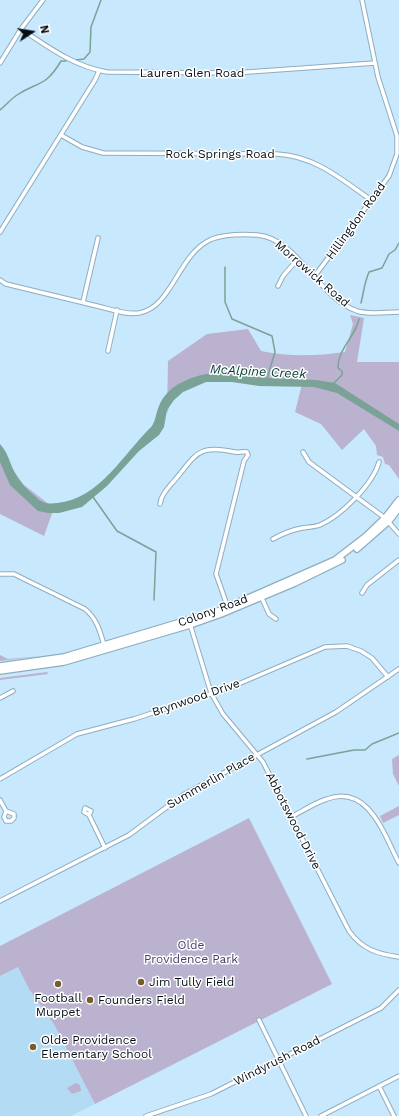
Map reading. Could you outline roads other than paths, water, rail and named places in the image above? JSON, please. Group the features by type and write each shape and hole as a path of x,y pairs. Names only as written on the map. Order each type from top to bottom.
{"main road":[{"name":"Colony Road","path":"387,520 399,500"},
{"name":"Colony Road","path":"0,666 23,666 64,662 189,623 228,609 335,565 365,542 399,508"},
{"name":"Colony Road","path":"0,671 23,666"}],"street":[{"path":"0,63 21,29 43,0"},
{"name":"Hillingdon Road","path":"314,277 391,172 398,148 396,130 380,84 362,0"},
{"name":"Lauren Glen Road","path":"21,29 72,61 99,70 115,72 234,73 375,63"},
{"path":"0,232 95,80 99,70"},
{"name":"Rock Springs Road","path":"61,135 82,147 103,153 277,154 297,156 314,162 327,169 371,200"},
{"name":"Morrowick Road","path":"0,280 6,284 133,313 152,308 161,299 192,253 208,241 221,236 256,235 267,237 281,244 331,294 352,309 366,312 399,312"},
{"path":"83,302 98,238"},
{"path":"278,286 283,276 297,260"},
{"path":"108,351 117,310"},
{"path":"160,504 163,495 192,459 200,452 216,448 236,452 247,452 248,455 244,461 216,574 228,609"},
{"path":"303,452 309,462 387,520 399,534"},
{"path":"273,539 300,528 320,525 337,513 356,498 377,471 379,462"},
{"path":"362,593 367,585 399,560"},
{"path":"0,574 14,574 20,576 85,609 93,615 105,648"},
{"path":"261,595 269,614 276,619"},
{"name":"Abbotswood Drive","path":"189,623 211,693 223,714 258,754 354,937 373,952 399,957"},
{"name":"Brynwood Drive","path":"0,779 77,734 134,719 245,682 332,645 347,646 361,651 372,658 388,677"},
{"name":"Summerlin Place","path":"0,901 130,835 183,795 336,712 399,668"},
{"path":"0,698 13,690"},
{"path":"291,816 326,799 337,796 354,798 366,806 374,814 399,863"},
{"path":"0,800 6,811"},
{"path":"89,815 106,848"},
{"name":"Windyrush Road","path":"146,1116 196,1100 279,1060 381,1008 399,990"},
{"path":"259,1020 306,1116"},
{"path":"321,1116 399,1076"},
{"path":"379,1086 394,1116"}],"waterway":[{"path":"76,60 84,59 90,52 91,27 101,0"},
{"path":"0,110 17,95 46,80 61,61 66,61"},
{"path":"361,303 369,272 382,268 389,254 395,250 399,243"},
{"name":"McAlpine Creek","path":"225,267 225,302 232,319 272,336 275,352 267,379"},
{"path":"333,384 342,375 342,371 338,368 338,361 359,319"},
{"path":"93,497 117,531 156,552 154,600"},
{"path":"307,759 354,750 365,750 372,744 399,733"}],"place":[{"name":"Jim Tully Field","path":"141,982"},
{"name":"Football Muppet","path":"58,984"},
{"name":"Founders Field","path":"90,1000"},
{"name":"Olde Providence Elementary School","path":"33,1047"}],"park label":[{"name":"Olde Providence Park","path":"191,952"}]}
